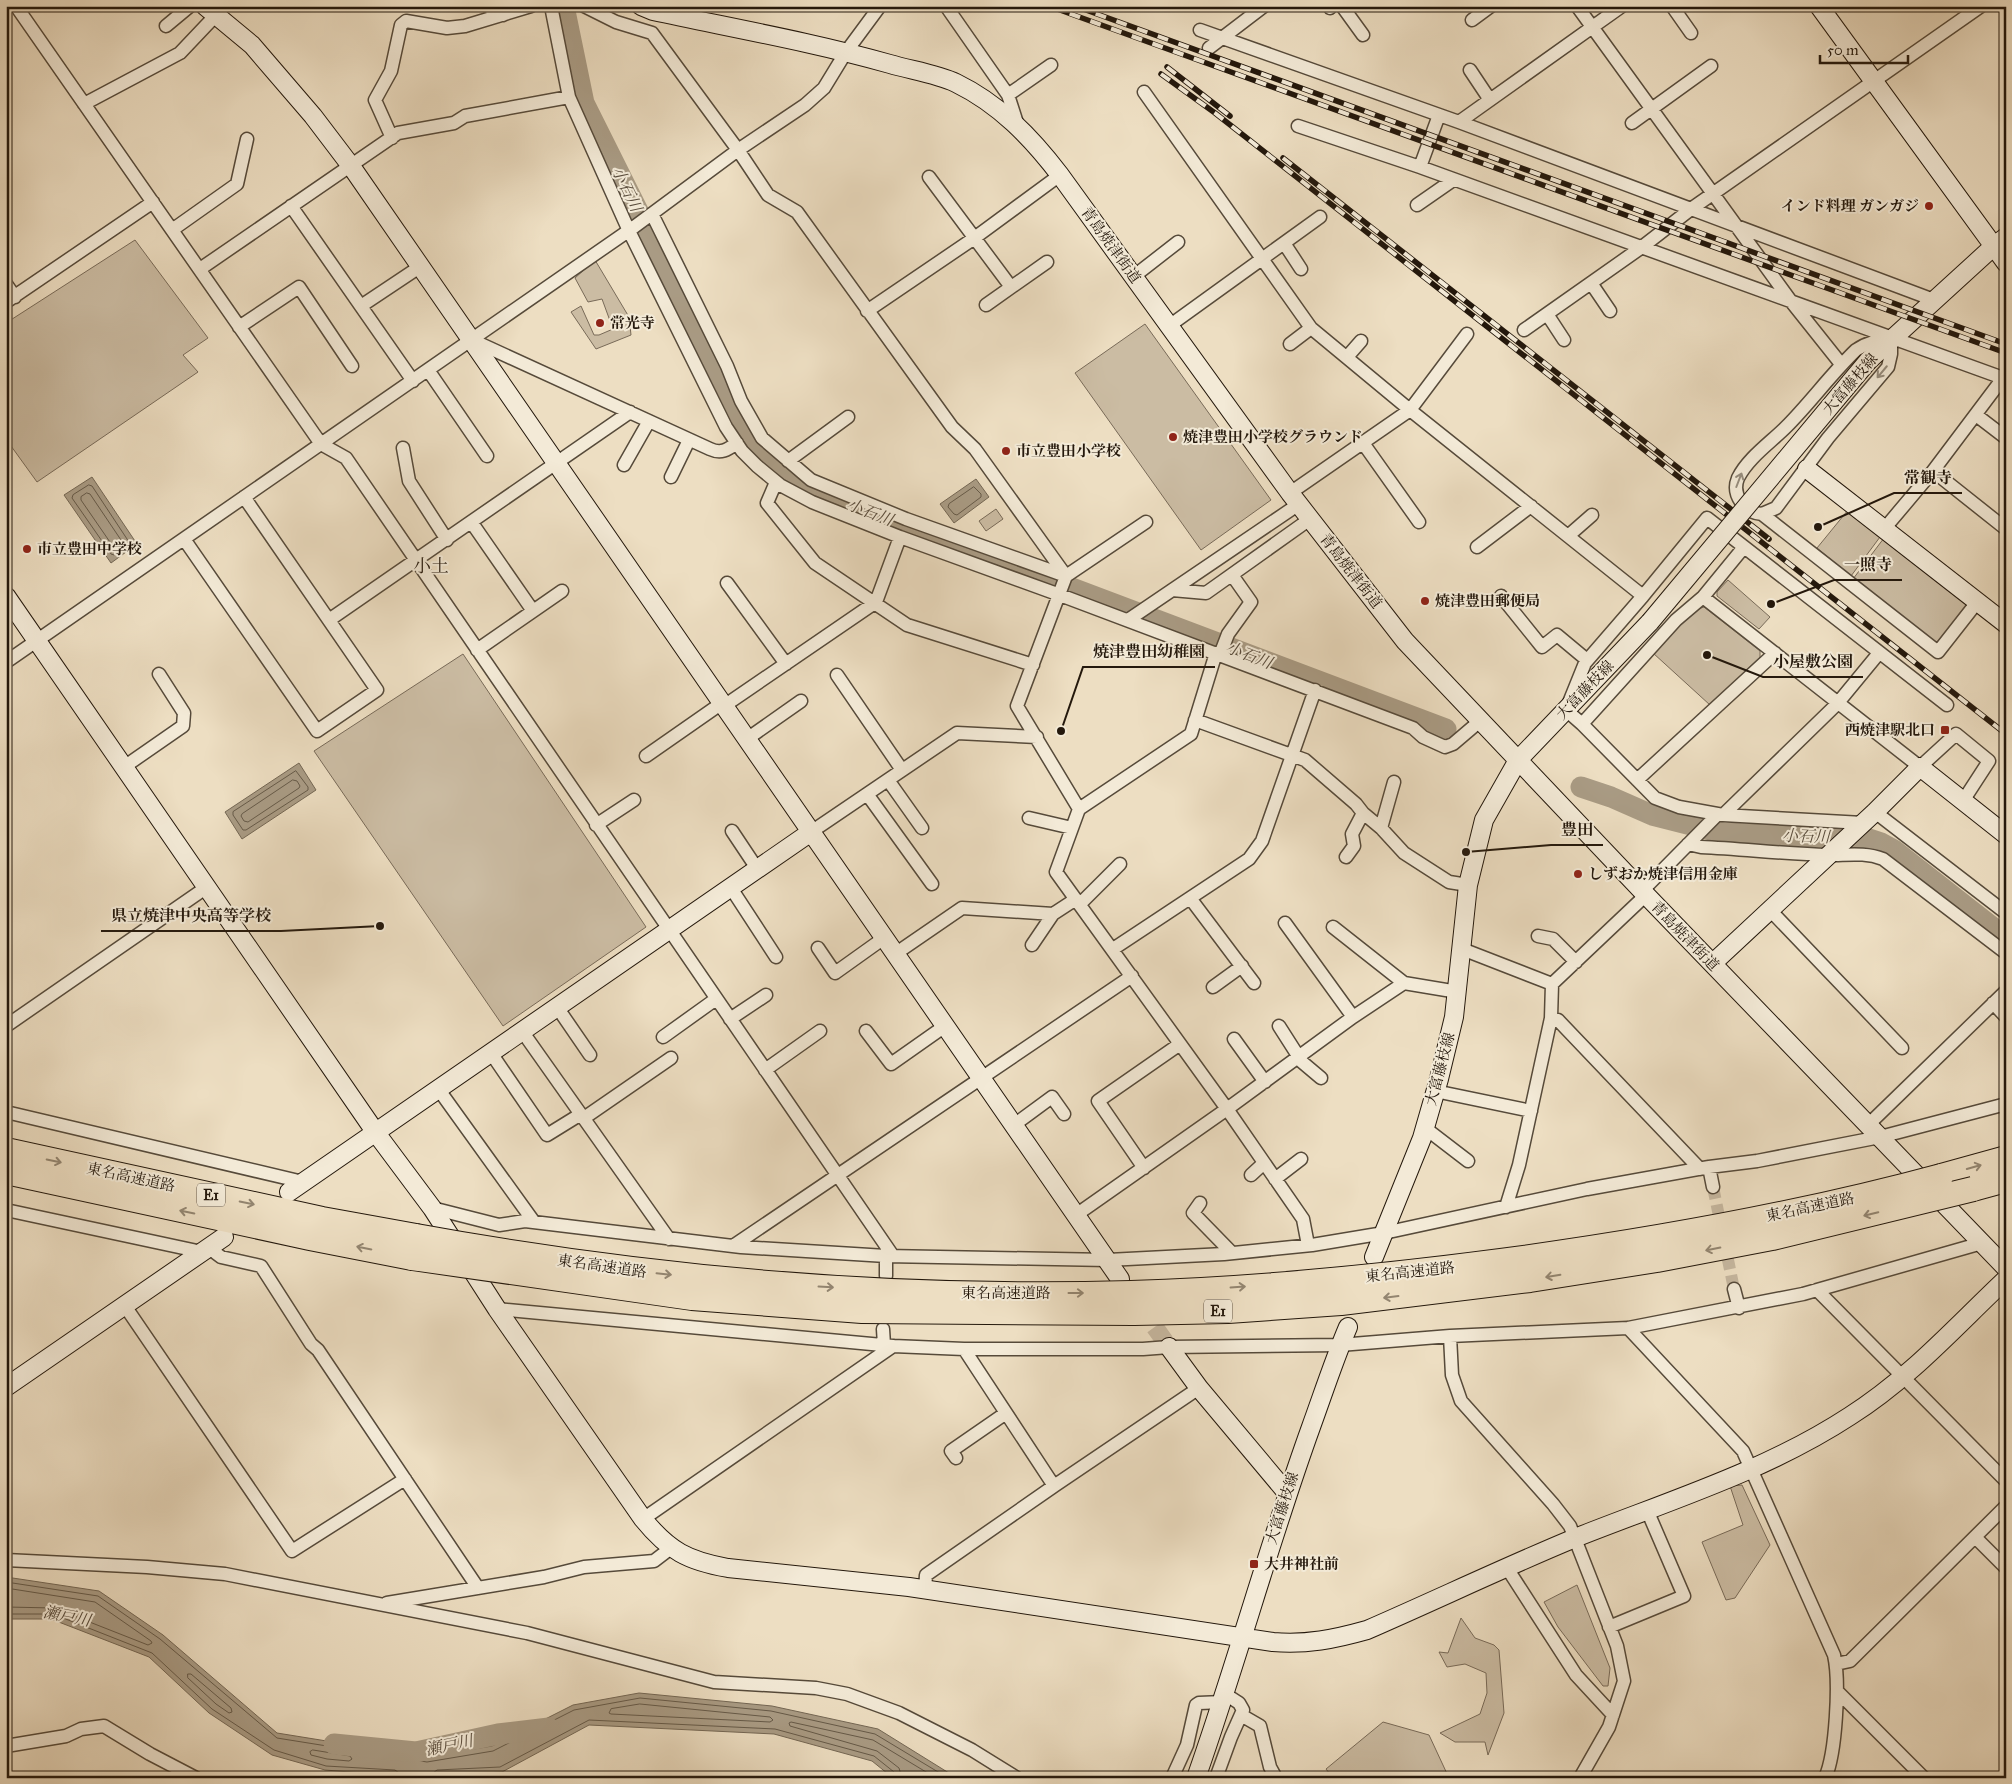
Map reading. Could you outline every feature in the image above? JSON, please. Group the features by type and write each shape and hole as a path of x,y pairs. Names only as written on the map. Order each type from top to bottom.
{"highway":[{"name":"東名高速道路","path":"6,1150 322,1219 414,1247 510,1273 692,1298 862,1310 1134,1313 1341,1304 1530,1280 1656,1260 1772,1238 2006,1180"},
{"name":"東名高速道路","path":"6,1172 310,1238 512,1254 740,1282 872,1290 981,1293 1130,1293 1285,1284 1409,1273 1589,1249 1688,1233 1778,1215 1941,1176 2006,1158"}],"street":[{"path":"16,6 321,444 346,458 837,1174 890,1256 886,1276"},
{"path":"166,26 190,6"},
{"path":"486,6 502,15"},
{"path":"392,138 375,100 391,71 401,25 406,21 447,28 465,26 531,6"},
{"path":"551,6 569,97 631,229 726,427 742,451 776,482 812,502 900,537 1128,620 1413,728 1423,737 1445,747 1453,744 1480,721"},
{"path":"584,6 616,22 652,33 738,150 768,195 796,212 952,427 975,449 1066,576"},
{"name":"青島焼津街道","path":"641,6 653,11 846,52 954,82 987,101 1018,126 1038,147 1060,175 1294,498 1406,641 1644,893 2006,1268"},
{"path":"6,662 472,340 652,214 738,150 805,105 824,88 846,52 880,6"},
{"path":"946,6 1008,96 1018,126"},
{"path":"1209,48 1264,6"},
{"path":"1472,20 1491,6"},
{"path":"1577,6 1790,300 1841,364"},
{"path":"1459,122 1622,6"},
{"path":"1672,6 1691,33"},
{"path":"1819,6 1874,83 2000,241 2006,262"},
{"path":"1524,330 1981,6"},
{"path":"1334,7 1363,35"},
{"path":"84,104 180,53 214,9 252,45 313,116 351,166 1120,1278"},
{"path":"1200,30 1459,122 1934,300"},
{"path":"1008,96 1051,65"},
{"path":"1632,123 1710,66"},
{"path":"1470,70 1490,100"},
{"path":"1144,92 1311,328 1410,410 1643,596"},
{"path":"200,269 398,133 454,123 465,116 569,97"},
{"path":"1420,167 1439,115"},
{"path":"1298,126 1420,167 2004,379 1886,528"},
{"path":"172,230 238,184 247,139"},
{"path":"867,311 974,238 1060,175"},
{"path":"929,177 1011,287"},
{"path":"1417,205 1453,180"},
{"path":"6,284 11,300 153,202"},
{"path":"291,206 413,381"},
{"path":"652,214 727,366 741,401 762,438 811,480 906,519 1066,576"},
{"path":"1169,326 1320,217"},
{"name":"大富藤枝線","path":"1374,1257 1424,1128 1454,1017 1468,885 1484,820 1518,760 1650,622 1868,361 2000,241"},
{"path":"1134,277 1178,242"},
{"path":"1284,243 1301,269"},
{"path":"986,306 1047,262"},
{"path":"361,306 421,266"},
{"path":"1591,283 1610,310"},
{"path":"239,327 299,287 352,366"},
{"path":"1547,314 1564,340"},
{"path":"1290,344 1311,328"},
{"path":"1128,620 1172,590 1294,498 1363,443 1410,410 1466,334"},
{"path":"1891,339 1864,344 1841,364 1785,428 1765,446 1738,479 1736,487 1739,500 1751,511 1762,514 1938,652 1978,601"},
{"path":"1762,514 1776,508 1807,469 1828,438 1888,367 1891,354 1891,339"},
{"path":"472,340 717,452 724,451 736,443"},
{"path":"1347,358 1361,341"},
{"path":"428,370 487,456"},
{"path":"329,620 558,464 630,412"},
{"path":"1976,415 2006,438"},
{"path":"788,460 848,417"},
{"path":"624,465 649,421"},
{"path":"671,477 689,440"},
{"path":"1363,443 1419,522"},
{"path":"403,448 409,481 447,540"},
{"path":"1807,469 1886,528 2006,624"},
{"path":"1933,471 2006,529"},
{"path":"776,482 767,503 815,563 876,602 907,625 1033,665"},
{"path":"184,539 316,731 377,690 244,497"},
{"path":"1477,547 1531,506"},
{"path":"1568,536 1592,515"},
{"path":"1947,705 1707,518 1587,660 1566,710 1655,798 1679,807 1718,816 1869,817 2004,909"},
{"path":"1172,590 1206,593 1310,519"},
{"path":"1079,809 1017,706 1066,576 1146,522"},
{"path":"472,523 534,611"},
{"path":"646,756 876,602 900,537"},
{"path":"1582,724 1676,620 1703,597 1744,548"},
{"path":"1232,575 1251,602 1228,634 1218,654 1191,734 1079,809 1056,872 1132,976 1303,1219 1308,1245"},
{"path":"727,583 786,664"},
{"path":"477,650 562,591"},
{"path":"6,596 376,1133 432,1208 498,1309 643,1519 658,1538 671,1548 708,1565 925,1590 1292,1644 1338,1639 1367,1630 1574,1539 1752,1468 1822,1433 1880,1396 1904,1377 2006,1279"},
{"path":"1501,596 1542,647 1557,635 1587,660"},
{"path":"1703,597 2006,835"},
{"path":"1637,780 1775,653"},
{"path":"1506,1207 1519,1165 1551,1018 1552,984 1644,893 1690,842 1837,704 1879,653"},
{"path":"124,767 183,726 184,713 158,674"},
{"path":"837,674 902,770"},
{"path":"1113,950 1249,859 1262,841 1315,690"},
{"path":"747,739 801,702"},
{"path":"1195,720 1305,760 1356,804 1404,854 1449,882 1468,885"},
{"path":"6,1112 296,1187 670,931 956,732 1037,737"},
{"path":"1713,963 1956,734 1989,761 1963,801"},
{"path":"888,780 922,828"},
{"path":"1381,828 1394,782"},
{"path":"867,794 932,884"},
{"path":"596,825 634,800"},
{"path":"1346,857 1354,846 1352,834 1363,813"},
{"path":"1029,818 1072,828"},
{"path":"732,831 758,870"},
{"path":"1690,842 1701,847 1829,854 1865,854 1883,859 2006,953"},
{"path":"1032,945 1053,914 1078,901 1120,864"},
{"path":"6,1026 207,888"},
{"path":"731,888 776,957"},
{"path":"1190,898 1254,983"},
{"path":"895,954 962,908 1053,914"},
{"path":"1770,910 1902,1048"},
{"path":"1285,922 1353,1017"},
{"path":"1333,927 1404,983 1458,992"},
{"path":"1538,936 1552,939 1576,962"},
{"path":"818,948 834,973 884,938"},
{"path":"1462,949 1552,984"},
{"path":"1213,986 1242,966"},
{"path":"733,1246 980,1077 1132,976"},
{"path":"1076,1215 1227,1110 1353,1017 1404,983"},
{"path":"1874,1131 2006,991"},
{"path":"730,1019 766,995"},
{"path":"662,1036 716,999"},
{"path":"1993,1003 2006,1017"},
{"path":"557,1007 590,1055"},
{"path":"1551,1018 1558,1020 1704,1168 1713,1187"},
{"path":"866,1031 890,1064 946,1026"},
{"path":"1279,1026 1302,1062 1321,1078"},
{"path":"522,1031 669,1238"},
{"path":"765,1070 820,1031"},
{"path":"1234,1039 1265,1082"},
{"path":"1144,1168 1098,1101 1180,1044"},
{"path":"491,1053 547,1135 583,1116 671,1058"},
{"path":"439,1090 534,1222"},
{"path":"1435,1091 1531,1111"},
{"path":"1014,1125 1052,1098 1064,1114"},
{"path":"432,1208 499,1225 525,1221 733,1246 890,1256 1108,1260 1232,1253 1308,1245 1384,1233 1587,1189 1704,1168 1757,1161 1874,1131 2006,1104"},
{"path":"1424,1128 1468,1161"},
{"path":"1276,1180 1301,1159"},
{"path":"1251,1175 1264,1163"},
{"path":"1200,1202 1193,1212 1232,1253"},
{"path":"6,1210 205,1250 222,1257 260,1266 478,1588"},
{"path":"6,1386 224,1237"},
{"path":"498,1309 889,1346 964,1350 1340,1345 1450,1336 1628,1328 1739,1308 1817,1290 1982,1244"},
{"path":"1734,1289 1739,1308"},
{"path":"1817,1290 2006,1481"},
{"path":"125,1306 292,1551 405,1479"},
{"name":"大富藤枝線","path":"1196,1778 1224,1698 1241,1637 1287,1493 1348,1327"},
{"path":"1628,1328 1743,1451 1834,1655 1838,1691 1833,1745 1825,1778"},
{"path":"883,1329 889,1346"},
{"path":"1450,1336 1452,1375 1461,1401 1553,1504 1570,1526 1617,1646 1624,1681 1609,1727 1580,1778"},
{"path":"643,1519 889,1346"},
{"path":"1170,1347 1199,1388 1287,1493"},
{"path":"964,1350 1054,1486"},
{"path":"925,1590 926,1574 1199,1388"},
{"path":"956,1458 951,1451 1006,1413"},
{"path":"1836,1664 1850,1661 1976,1538 2006,1506"},
{"path":"1609,1627 1684,1596 1648,1510"},
{"path":"1976,1538 2006,1568"},
{"path":"377,1605 544,1576 584,1567 654,1561 671,1548"},
{"path":"6,1560 147,1567 225,1574 527,1633 714,1682 816,1688 847,1694 899,1713 972,1750 1017,1778"},
{"path":"1507,1568 1576,1676 1613,1715"},
{"path":"1838,1691 1924,1778"},
{"path":"1172,1778 1187,1745 1196,1705 1224,1698 1238,1703 1243,1710 1230,1737 1216,1778"},
{"path":"1241,1715 1260,1726 1270,1767 1276,1778"},
{"path":"6,1746 66,1736 81,1729 104,1726 150,1754 196,1778"}],"shaded area":[{"path":"135,240 208,338 183,355 198,372 37,482 6,439 6,323"},
{"path":"595,260 629,317 631,335 596,349 571,312 581,306 594,335 599,335 613,329 602,299 588,302 575,278"},
{"name":"焼津豊田小学校グラウンド","path":"1145,324 1271,500 1201,550 1075,373"},
{"path":"996,509 1003,519 986,531 979,521"},
{"path":"1848,510 1880,537 1851,576 1817,548"},
{"path":"1884,538 1967,603 1966,610 1940,641 1933,642 1853,579"},
{"path":"1728,580 1770,617 1759,629 1717,596 1717,592"},
{"path":"1704,607 1760,651 1760,657 1710,705 1653,653 1682,620 1689,614"},
{"path":"463,654 646,927 503,1026 314,751"},
{"path":"1742,1485 1770,1545 1735,1598 1726,1600 1702,1542 1743,1525 1730,1486"},
{"path":"1577,1585 1610,1668 1608,1686 1603,1686 1558,1627 1544,1602"},
{"path":"1461,1618 1475,1638 1494,1645 1499,1650 1504,1713 1488,1755 1485,1742 1455,1742 1440,1733 1480,1714 1487,1693 1486,1673 1465,1664 1447,1667 1439,1652 1448,1653"},
{"path":"1383,1722 1429,1735 1449,1778 1333,1778 1326,1769"}],"water":[{"path":"92,477 137,544 111,563 64,495"},
{"path":"976,479 989,497 954,523 940,504"},
{"path":"299,763 316,790 242,839 225,812"},
{"path":"6,1577 99,1591 163,1635 277,1733 426,1757 492,1746 573,1705 639,1693 772,1706 878,1729 957,1778 893,1778 872,1761 774,1734 589,1725 502,1772 412,1777 325,1770 272,1755 209,1713 149,1657 51,1619 6,1619"}],"waterway":[{"name":"小石川","path":"564,6 584,103 741,417 757,444 777,465 807,485 841,501 1446,729"},
{"name":"小石川","path":"1581,787 1611,797 1652,815 1723,833 1869,839 1881,843 1894,850 2006,938"},
{"name":"瀬戸川","path":"334,1744 416,1752 498,1734 549,1728"}],"tunnel":[{"path":"1713,1187 1734,1289"},
{"path":"1139,1305 1169,1347"}],"railway":[{"path":"1049,6 2006,353"},
{"path":"1075,6 2006,344"},
{"path":"1167,67 1230,116"},
{"path":"1161,74 1215,113 2006,734"},
{"path":"1283,158 1769,539"}],"place":[{"name":"インド料理 ガンガジ","path":"1929,206"},
{"name":"常光寺","path":"600,323"},
{"name":"焼津豊田小学校グラウンド","path":"1173,437"},
{"name":"市立豊田小学校","path":"1006,451"},
{"name":"常観寺","path":"1818,527"},
{"name":"市立豊田中学校","path":"27,549"},
{"name":"焼津豊田郵便局","path":"1425,601"},
{"name":"一照寺","path":"1771,604"},
{"name":"小屋敷公園","path":"1707,655"},
{"name":"西焼津駅北口","path":"1945,730"},
{"name":"焼津豊田幼稚園","path":"1061,731"},
{"name":"豊田","path":"1466,852"},
{"name":"しずおか焼津信用金庫","path":"1578,874"},
{"name":"県立焼津中央高等学校","path":"380,926"},
{"name":"大井神社前","path":"1254,1564"}],"district":[{"name":"小土","path":"431,566"}]}
